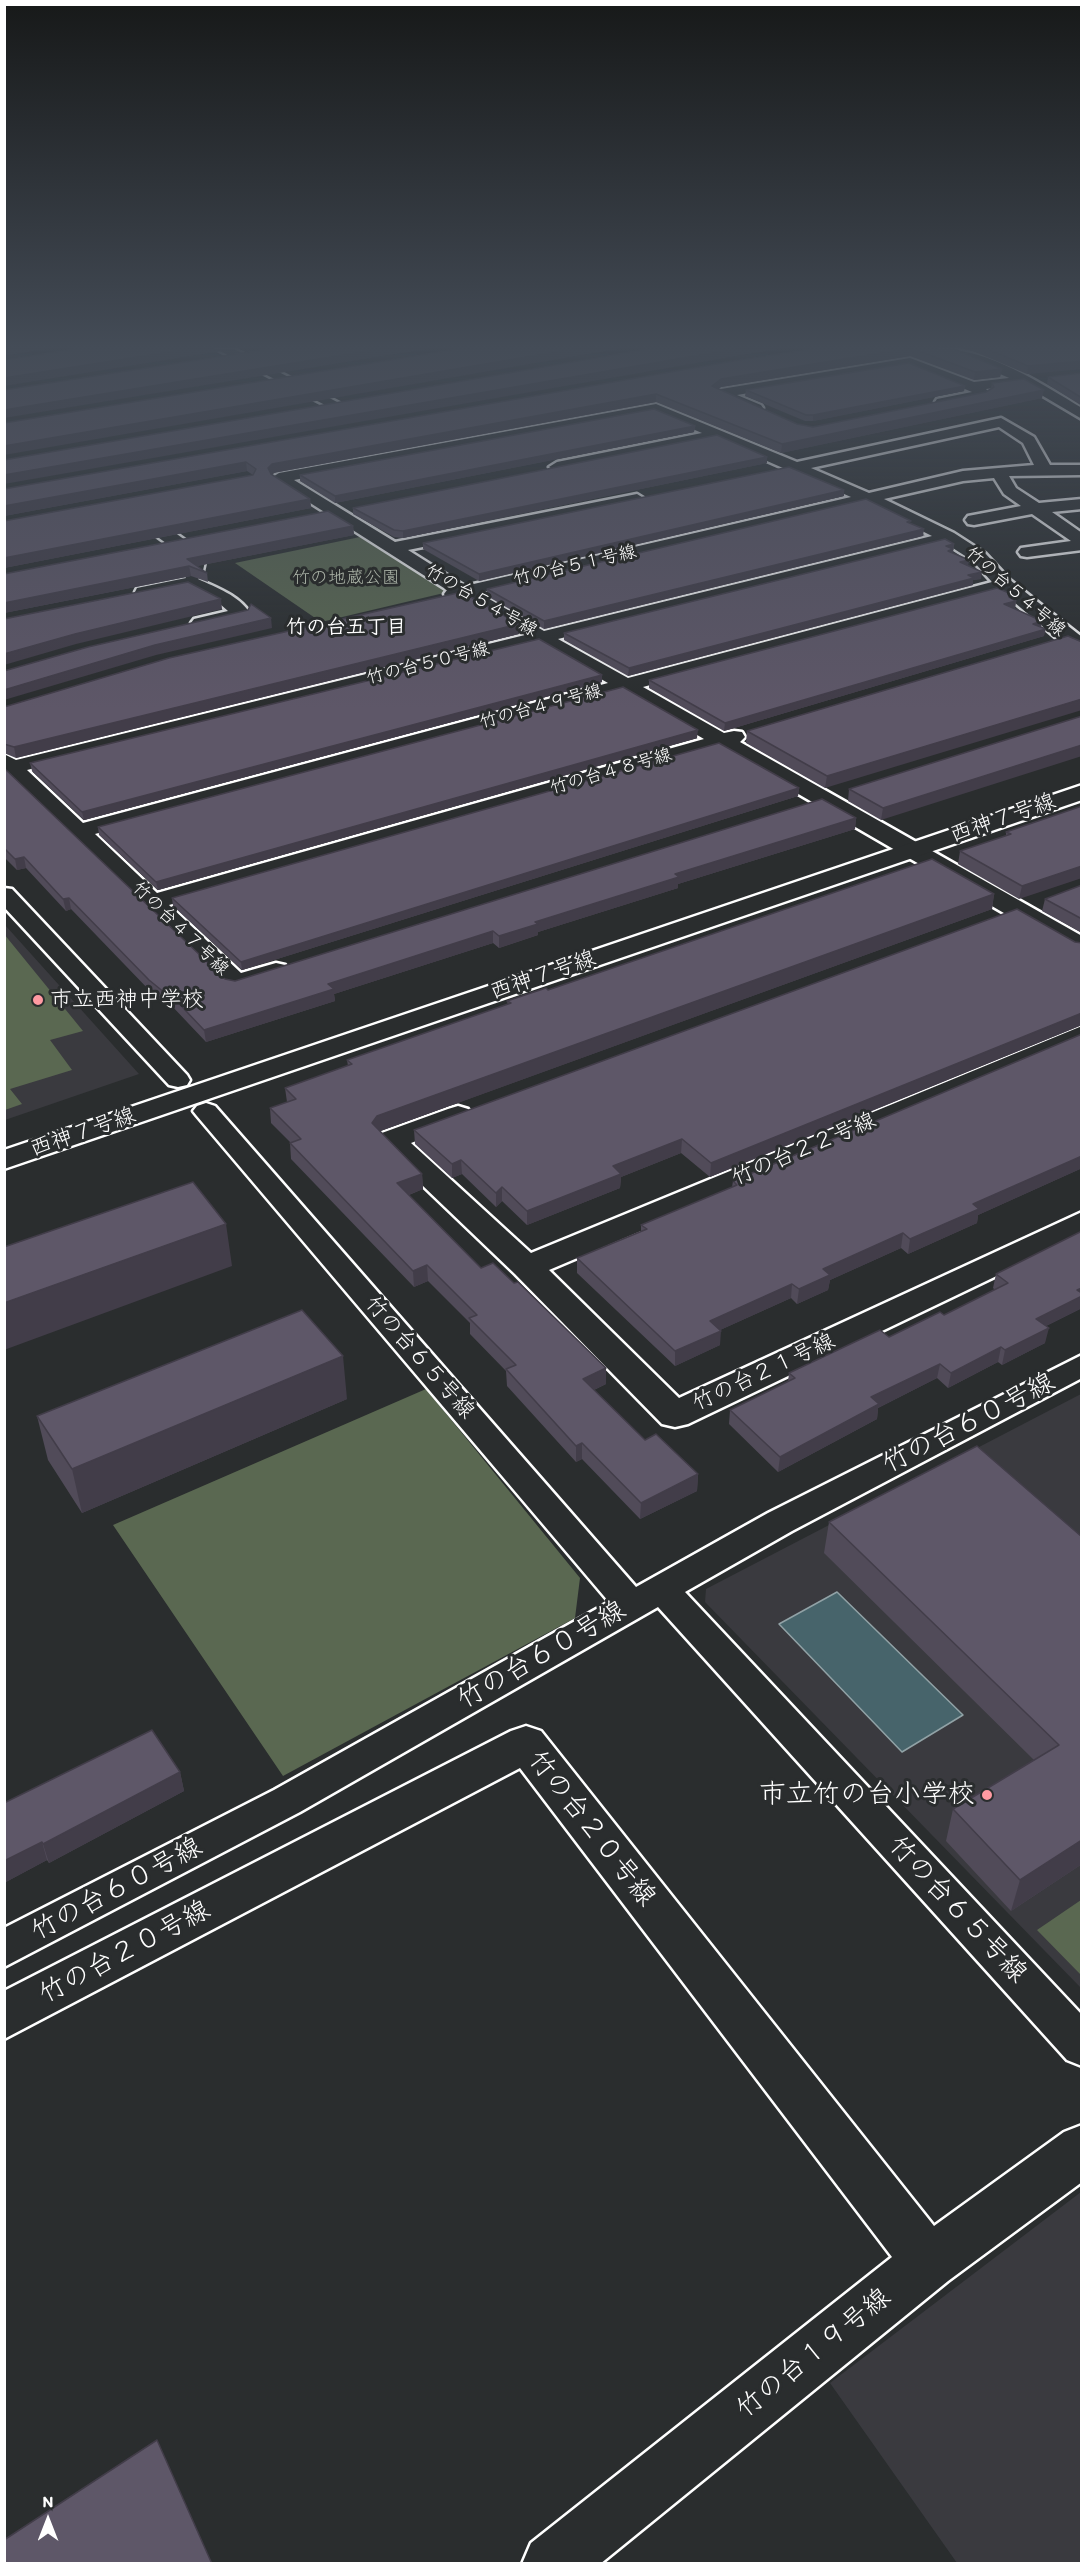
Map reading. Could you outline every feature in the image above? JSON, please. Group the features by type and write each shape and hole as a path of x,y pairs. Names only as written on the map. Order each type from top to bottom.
{"street":[{"name":"竹の台５４号線","path":"328,469 279,478 463,592 1082,947"},
{"path":"544,470 550,469"},
{"path":"761,474 784,469"},
{"name":"竹の台５４号線","path":"802,469 948,537 979,557 1004,584 1075,641"},
{"name":"竹の台５１号線","path":"440,597 963,476 1044,470 1082,470"},
{"path":"999,473 1010,491 1082,543"},
{"path":"283,500 307,495"},
{"path":"392,548 657,495"},
{"path":"144,498 121,503 197,557 191,583"},
{"path":"975,520 1034,509 1081,504"},
{"path":"311,516 357,507"},
{"path":"131,530 178,521"},
{"path":"155,546 200,537"},
{"name":"竹の台５０号線","path":"9,764 948,537"},
{"path":"1027,552 1082,543"},
{"path":"121,597 191,583 225,598 242,614 185,627"},
{"name":"竹の台４９号線","path":"79,831 1004,584"},
{"path":"1046,645 1075,641"},
{"name":"竹の台４８号線","path":"153,902 756,730"},
{"name":"竹の台４７号線","path":"9,764 236,983 293,965"},
{"path":"791,809 859,788"},
{"name":"西神７号線","path":"4,1160 1082,792"},
{"path":"4,894 178,1080"},
{"path":"983,922 1049,898"},
{"name":"竹の台２２号線","path":"527,1267 1082,1034"},
{"name":"竹の台２１号線","path":"479,1107 390,1140 527,1267 675,1415 1082,1222"},
{"name":"竹の台６５号線","path":"206,1111 646,1596 1082,2046"},
{"name":"竹の台６０号線","path":"4,1949 287,1800 780,1522 1082,1365"},
{"name":"竹の台２０号線","path":"4,2016 526,1744 929,2262"},
{"name":"竹の台１９号線","path":"552,2564 929,2262 1082,2150"}],"shaded area":[{"name":"市立西神中学校","path":"5,925 139,1074 5,1120"},
{"name":"市立竹の台小学校","path":"1081,1394 1081,1988 705,1602 706,1589"},
{"path":"1081,2192 1081,2563 957,2563 830,2383"}],"green space":[{"name":"竹の地蔵公園","path":"360,537 447,589 444,593 321,622 235,563"},
{"path":"4,934 83,1031 50,1040 72,1070 10,1089 22,1104 5,1110"},
{"path":"426,1389 580,1578 575,1618 283,1776 113,1525"},
{"path":"1081,1900 1081,1975 1037,1930"}],"water":[{"path":"837,1592 963,1715 902,1752 779,1624"}],"building":[{"path":"4,469 40,469 4,475"},
{"path":"119,469 208,469 4,506 4,489"},
{"path":"256,469 268,469 271,474 310,499 4,558 4,521 253,475"},
{"path":"333,469 475,469 335,496 300,475"},
{"path":"548,469 709,469 403,531 394,530 353,508"},
{"path":"780,469 793,469 844,490 479,574 423,543"},
{"path":"866,499 924,529 544,621 487,589"},
{"path":"328,511 353,526 187,559 207,573 189,566 4,603 4,574"},
{"path":"945,539 954,544 946,546 953,549 948,551 969,560 960,562 982,572 968,575 974,578 629,668 564,633"},
{"path":"188,582 221,599 75,634 4,654 4,619"},
{"path":"997,588 1009,593 1013,596 1009,597 1016,601 1004,604 1042,621 1033,624 1046,629 725,723 649,680"},
{"path":"462,592 519,624 14,747 4,744 4,707 169,658"},
{"path":"251,604 271,618 155,645 4,690 4,671 88,647 248,610"},
{"path":"1068,636 1082,642 1082,699 827,776 747,731"},
{"path":"539,639 602,675 82,812 30,763"},
{"path":"623,687 698,730 156,882 98,827"},
{"path":"1082,716 1082,745 883,808 849,789"},
{"path":"719,743 799,788 241,962 172,898"},
{"path":"4,768 225,979 235,981 822,799 856,818 675,874 679,877 535,922 538,924 499,936 493,931 328,984 334,989 204,1030 168,992 165,993 149,980 69,898 63,899 24,857 15,859 4,848"},
{"path":"1082,806 1082,866 1022,886 960,851 1011,834 1006,832"},
{"path":"932,859 994,894 377,1116 372,1123 422,1174 397,1183 481,1268 493,1263 514,1283 518,1282 606,1368 583,1379 645,1440 656,1434 698,1474 641,1503 582,1443 576,1446 506,1369 516,1365 469,1318 477,1315 427,1265 413,1271 290,1143 301,1139 270,1108 296,1099 285,1088 352,1064 347,1060 511,1003 507,1001 546,988 548,990"},
{"path":"1082,885 1082,919 1045,899"},
{"path":"1017,909 1075,942 1082,943 1082,1013 711,1163 682,1139 613,1166 621,1174 527,1211 502,1187 496,1193 461,1160 452,1164 414,1130"},
{"path":"1082,1034 1082,1156 973,1204 979,1209 910,1239 903,1233 823,1269 830,1275 799,1289 792,1284 710,1321 721,1331 675,1351 577,1258 647,1229 641,1225 737,1185 733,1181"},
{"path":"193,1182 226,1224 4,1303 4,1247"},
{"path":"1082,1231 1082,1288 1077,1290 1082,1293 1082,1296 1036,1319 1049,1328 1005,1350 1001,1347 951,1373 940,1364 871,1397 879,1404 780,1457 730,1410 795,1378 789,1373 880,1330 889,1337 940,1312 944,1315 1008,1283 996,1274"},
{"path":"302,1310 343,1356 72,1469 37,1416"},
{"path":"977,1446 1082,1537 1082,1840 1020,1880 953,1809 1059,1745 829,1522"},
{"path":"152,1730 180,1772 43,1844 42,1842 4,1861 4,1803"},
{"path":"157,2440 212,2564 4,2564 4,2540"}],"place":[{"name":"市立西神中学校","path":"38,1000"},
{"name":"市立竹の台小学校","path":"987,1795"}],"district":[{"name":"竹の台五丁目","path":"346,628"}]}
